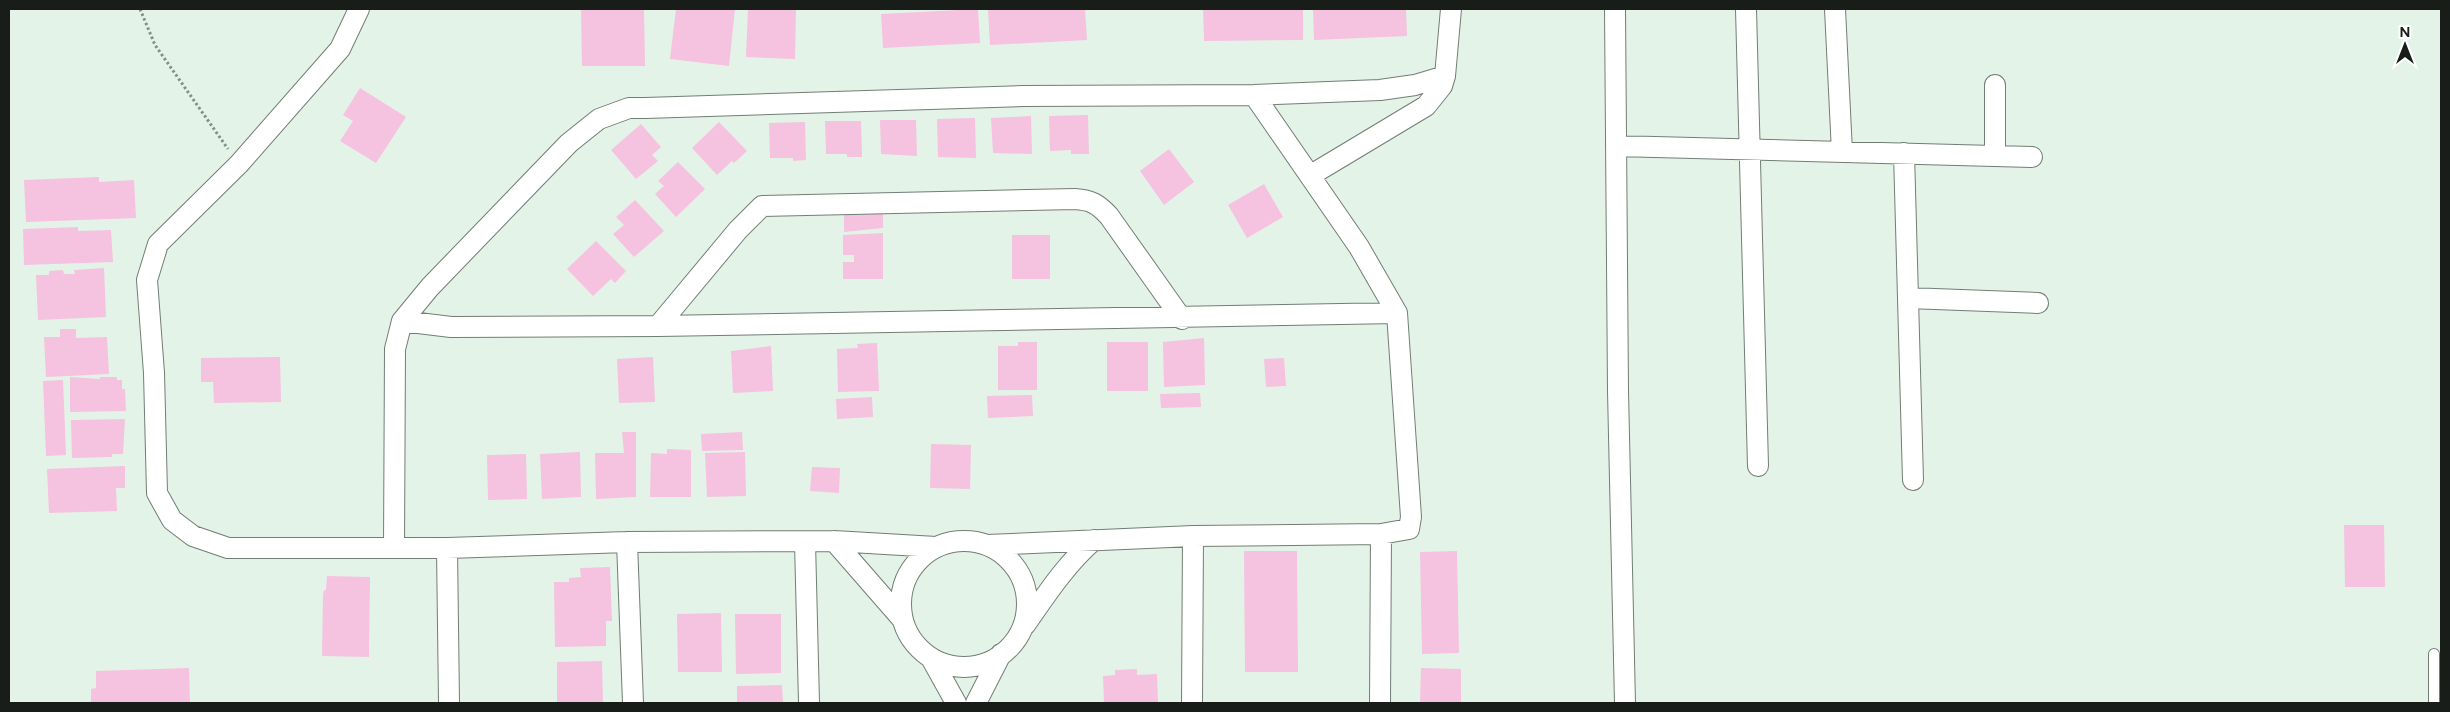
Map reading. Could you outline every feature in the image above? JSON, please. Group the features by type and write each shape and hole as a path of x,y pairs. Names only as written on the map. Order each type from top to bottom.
{"street":[{"path":"359,9 340,49 239,164 158,244 147,280 154,373 157,493 172,520 193,536 228,548 447,548 627,542 834,541 936,547 961,541 987,545 1193,536 1380,534 1409,529 1411,523 1397,313 1359,247 1254,95"},
{"path":"1311,175 1426,106 1442,86 1445,76 1451,9"},
{"path":"1615,9 1625,703"},
{"path":"1746,9 1748,149 1758,466"},
{"path":"1835,9 1842,152"},
{"path":"394,548 395,349 402,321 430,287 569,143 599,119 621,110 654,107 1023,96 1254,95 1380,90 1415,85 1445,76"},
{"path":"1995,85 1995,156"},
{"path":"1616,146 2032,157"},
{"path":"1904,153 1913,480"},
{"path":"658,326 738,230 762,206 1065,199 1088,200 1099,205 1119,228 1182,319"},
{"path":"1908,298 2038,303"},
{"path":"402,321 451,328 1182,319 1397,313"},
{"path":"1380,534 1380,703"},
{"path":"1192,703 1193,536"},
{"path":"936,547 924,555 906,577 900,605 902,619 908,635 918,648 931,658 948,665 967,667 985,663 1001,654 1013,643 1062,572 1094,540"},
{"path":"834,541 902,619"},
{"path":"627,542 633,703"},
{"path":"805,542 809,703"},
{"path":"987,545 1002,553 1014,565 1022,579 1026,595 1026,612 1022,628"},
{"path":"447,548 449,703"},
{"path":"976,703 1001,654"},
{"path":"931,658 956,703"}],"lane":[{"path":"2434,654 2434,703"}],"path":[{"path":"140,9 154,45 239,164"}],"building":[{"path":"581,9 644,9 645,66 582,66"},
{"path":"676,9 735,9 729,66 670,59"},
{"path":"748,9 796,9 795,59 746,57"},
{"path":"978,9 980,43 883,48 881,14"},
{"path":"988,9 1085,9 1087,40 990,45"},
{"path":"1203,9 1303,9 1303,40 1204,41"},
{"path":"1313,9 1406,9 1407,36 1314,40"},
{"path":"360,88 406,117 376,163 340,141 353,121 343,115"},
{"path":"1088,115 1089,154 1071,154 1071,150 1050,151 1049,116"},
{"path":"1031,116 1032,154 993,153 991,118"},
{"path":"975,118 976,158 938,157 937,119"},
{"path":"880,120 916,120 917,156 881,154"},
{"path":"825,121 861,121 862,157 847,157 847,154 826,154"},
{"path":"719,122 747,151 734,163 732,161 717,175 692,148"},
{"path":"805,122 806,160 793,161 793,158 770,158 769,123"},
{"path":"641,124 661,147 652,155 658,161 636,179 611,150"},
{"path":"1169,149 1194,182 1164,205 1140,171"},
{"path":"678,162 705,189 676,217 655,194 664,186 658,181"},
{"path":"99,177 99,182 134,180 136,218 26,222 24,180"},
{"path":"1264,184 1283,217 1247,238 1228,205"},
{"path":"635,200 664,231 634,257 613,234 624,225 616,217"},
{"path":"883,214 883,228 844,232 844,215"},
{"path":"78,227 78,231 111,230 113,262 24,265 23,229"},
{"path":"883,233 883,279 843,279 843,262 854,262 854,255 843,255 843,235"},
{"path":"1012,235 1050,235 1050,279 1012,279"},
{"path":"596,241 626,271 615,283 611,279 593,296 567,269"},
{"path":"104,268 106,317 38,320 36,275 49,275 49,271 63,270 64,274 75,274 74,270"},
{"path":"60,329 76,329 76,338 107,337 109,374 46,377 44,337 60,337"},
{"path":"1204,338 1205,385 1164,387 1163,342"},
{"path":"1018,342 1037,342 1037,390 998,390 998,346 1018,346"},
{"path":"1107,342 1148,342 1148,391 1107,391"},
{"path":"877,343 879,391 838,392 837,349 858,348 857,344"},
{"path":"771,346 773,391 733,393 731,351"},
{"path":"280,357 281,402 214,403 213,382 201,382 201,358"},
{"path":"653,357 655,402 619,403 617,359"},
{"path":"1284,358 1286,386 1266,387 1264,359"},
{"path":"70,377 100,379 100,377 117,377 117,380 122,380 122,389 125,389 126,411 70,412"},
{"path":"63,380 66,455 46,456 43,381"},
{"path":"1200,393 1201,407 1161,408 1160,394"},
{"path":"1032,395 1033,416 988,418 987,396"},
{"path":"872,397 873,417 837,419 836,399"},
{"path":"125,419 123,454 112,454 112,457 72,458 71,420"},
{"path":"622,432 636,432 636,497 596,499 595,453 624,453"},
{"path":"742,432 743,450 702,451 701,434"},
{"path":"931,444 971,445 970,489 930,488"},
{"path":"667,449 691,450 691,497 650,497 651,453 667,454"},
{"path":"580,452 581,497 542,499 540,454"},
{"path":"745,452 746,496 707,497 705,453"},
{"path":"526,454 527,499 488,500 487,455"},
{"path":"125,466 125,488 116,488 117,511 49,513 47,469"},
{"path":"812,467 840,468 839,493 810,491"},
{"path":"2344,525 2384,525 2385,587 2345,587"},
{"path":"1244,551 1297,551 1298,672 1245,672"},
{"path":"1457,551 1459,653 1422,654 1420,552"},
{"path":"610,567 612,621 606,621 606,646 555,647 554,582 569,582 569,578 581,577 580,568"},
{"path":"327,576 370,577 369,657 322,656 323,595 324,590 326,590"},
{"path":"721,613 722,672 678,672 677,614"},
{"path":"735,614 781,614 781,673 736,674"},
{"path":"602,661 603,703 557,703 557,662"},
{"path":"189,668 190,703 91,703 91,689 96,688 96,671"},
{"path":"1421,668 1461,669 1461,703 1420,703"},
{"path":"1137,669 1137,675 1157,674 1158,703 1104,703 1103,676 1115,675 1115,670"},
{"path":"782,685 783,703 737,703 737,686"}]}
